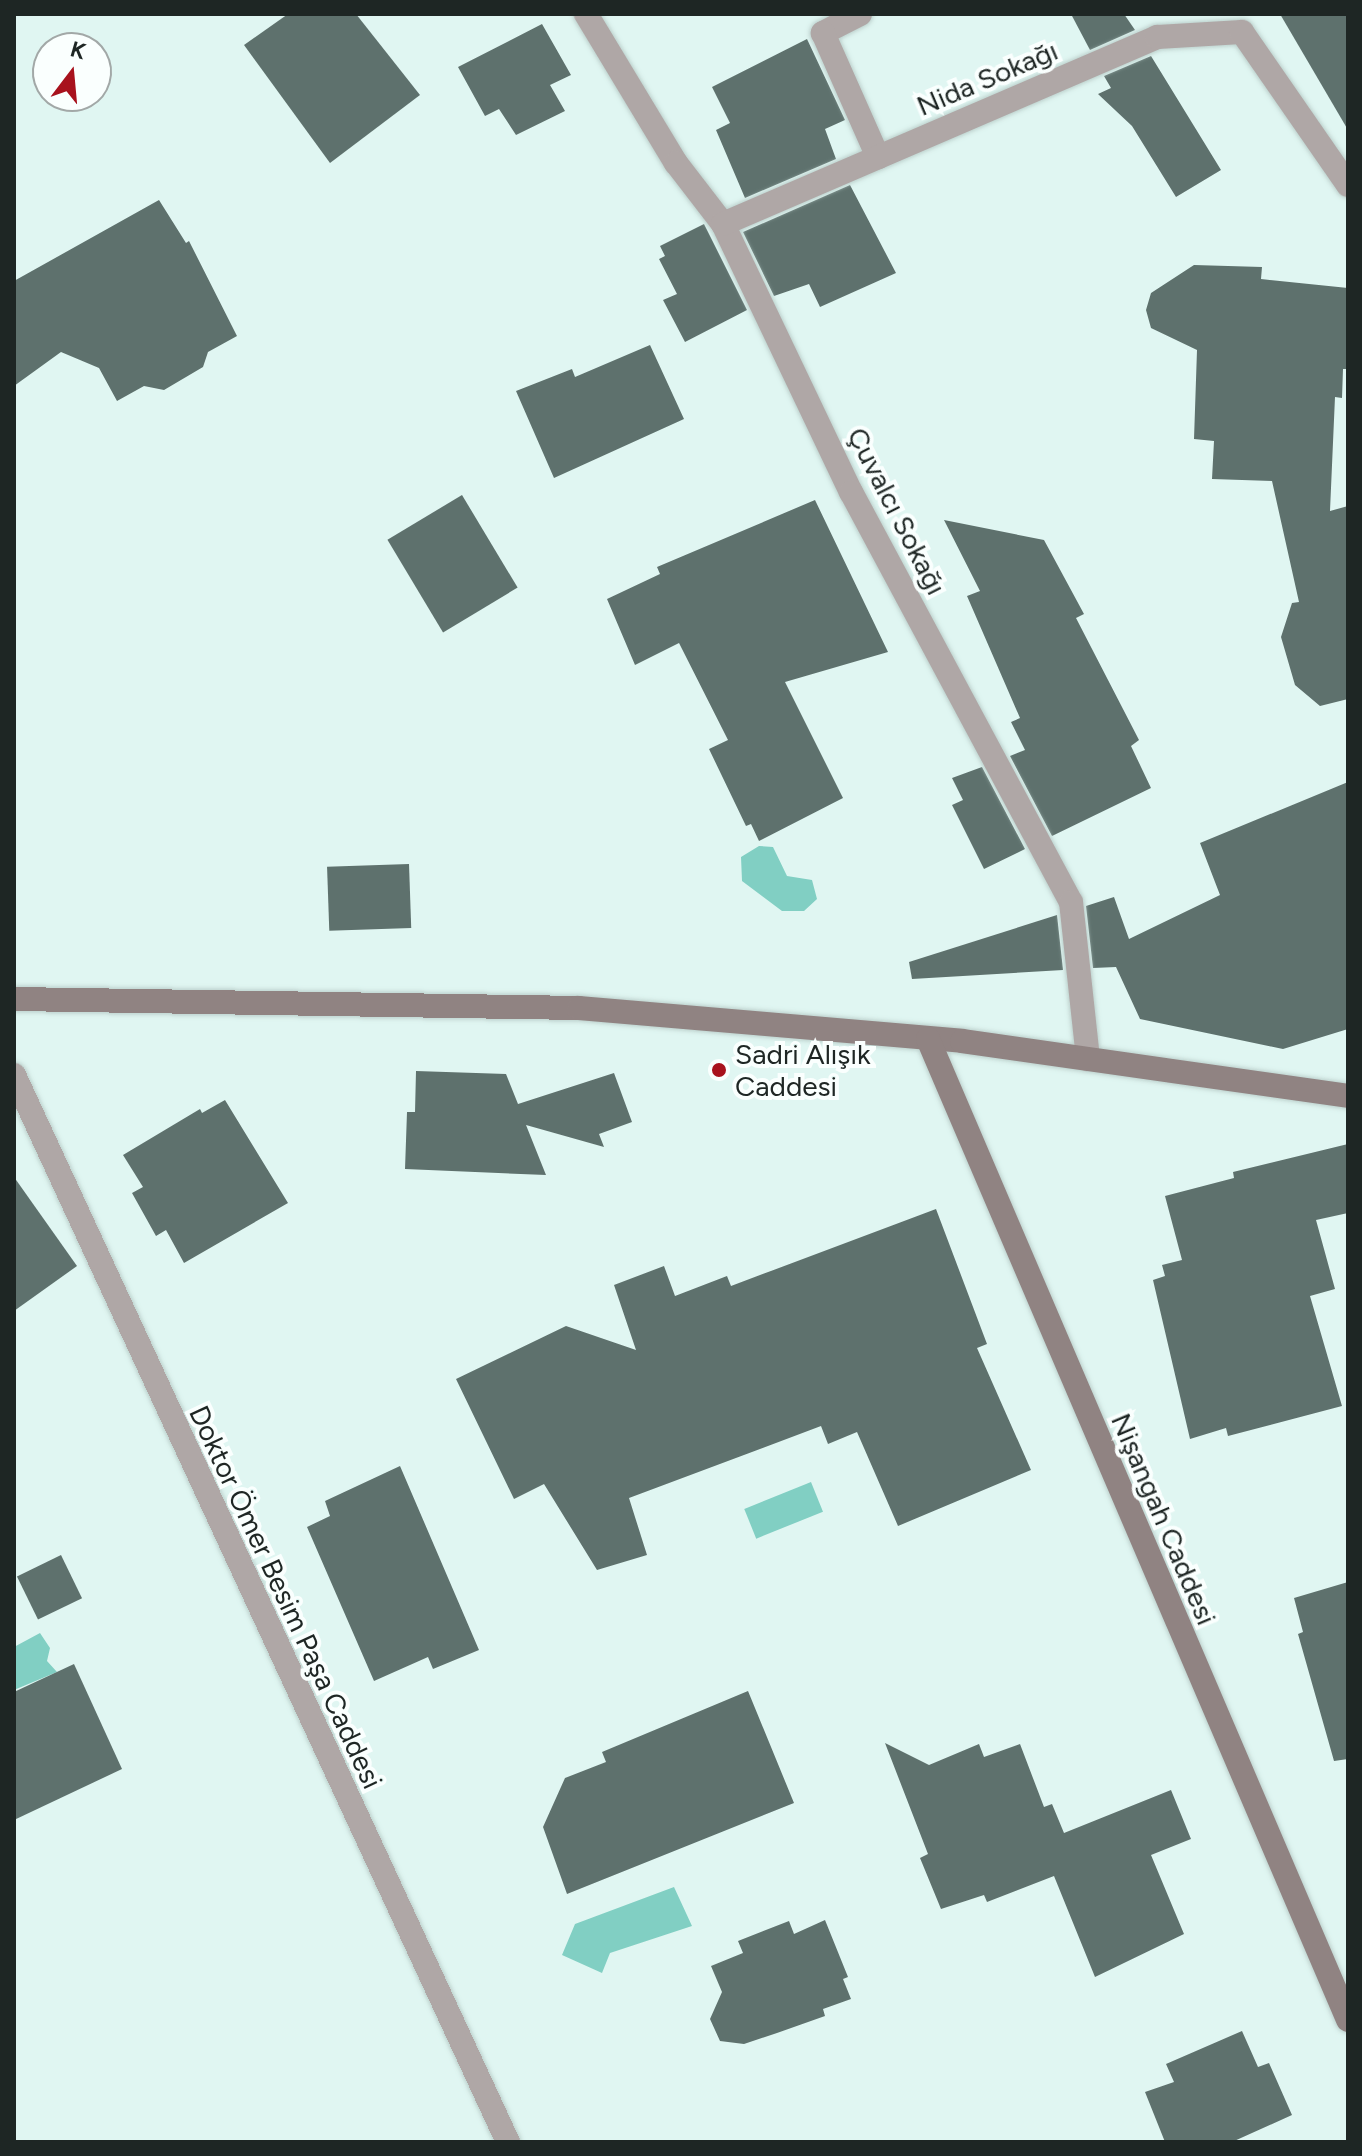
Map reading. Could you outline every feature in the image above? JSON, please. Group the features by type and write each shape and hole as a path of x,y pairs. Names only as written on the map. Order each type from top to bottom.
{"street":[{"name":"Çuvalcı Sokağı","path":"586,14 676,163 723,224 851,492 1071,902 1088,1059"},
{"path":"860,14 823,33 878,157"},
{"name":"Nida Sokağı","path":"723,224 1157,37 1242,32 1348,185"},
{"path":"14,999 579,1008 928,1039 1348,1096"},
{"name":"Nişangah Caddesi","path":"928,1039 1348,2020"},
{"name":"Doktor Ömer Besim Paşa Caddesi","path":"14,1075 508,2142"}],"shaded area":[{"path":"759,846 773,847 787,876 812,880 817,899 804,911 782,911 742,881 741,857"},
{"path":"811,1482 823,1512 756,1539 744,1509"},
{"path":"40,1633 50,1648 47,1661 57,1672 14,1690 14,1647"},
{"path":"674,1887 692,1926 610,1953 602,1973 562,1955 575,1924"}],"building":[{"path":"288,14 356,14 420,95 330,163 244,45"},
{"path":"1071,14 1124,14 1135,30 1090,50"},
{"path":"1280,14 1348,14 1348,130"},
{"path":"542,24 571,75 550,85 565,111 516,135 499,109 485,116 458,67"},
{"path":"807,39 845,120 825,129 836,159 745,198 716,130 730,123 712,87"},
{"path":"1151,56 1221,170 1176,197 1132,126 1098,94 1111,88 1104,76"},
{"path":"850,185 896,273 820,307 809,284 774,296 743,232"},
{"path":"159,200 186,243 189,241 237,336 208,352 203,367 164,390 144,386 117,401 99,368 61,352 14,386 14,281"},
{"path":"704,224 747,310 685,342 663,300 677,294 659,259 665,256 660,246"},
{"path":"1194,265 1262,267 1261,279 1348,288 1348,369 1343,369 1342,398 1335,397 1330,511 1348,506 1348,699 1320,706 1295,685 1281,637 1292,603 1299,602 1272,481 1212,479 1214,441 1194,439 1197,350 1151,328 1146,310 1151,293"},
{"path":"650,345 684,419 554,478 516,391 572,369 575,377"},
{"path":"462,495 518,588 443,632 387,540"},
{"path":"815,500 888,652 785,682 843,798 759,841 751,824 746,826 709,749 728,740 679,643 635,665 607,599 660,574 657,567"},
{"path":"944,520 1044,540 1084,614 1076,618 1139,740 1131,746 1151,788 1052,836 1010,756 1025,750 1011,722 1020,718 967,596 980,591"},
{"path":"982,767 1025,849 984,869 952,805 963,800 952,778"},
{"path":"1348,782 1348,1029 1283,1049 1140,1019 1116,967 1093,968 1086,906 1114,897 1129,939 1220,895 1200,843"},
{"path":"409,864 411,928 329,931 327,867"},
{"path":"1057,915 1063,970 912,979 909,962"},
{"path":"416,1071 506,1074 518,1104 614,1073 632,1122 599,1134 604,1147 526,1125 546,1175 405,1169 407,1112 415,1112"},
{"path":"225,1100 288,1203 184,1263 166,1230 156,1236 132,1193 143,1187 123,1155 200,1109 202,1113"},
{"path":"1348,1144 1348,1213 1316,1220 1335,1289 1310,1296 1342,1406 1228,1436 1226,1428 1190,1439 1153,1280 1165,1276 1162,1265 1182,1260 1165,1196 1234,1178 1233,1172"},
{"path":"14,1177 77,1266 14,1311"},
{"path":"936,1209 987,1344 977,1348 1031,1470 898,1526 857,1432 828,1444 821,1426 629,1498 647,1555 597,1570 544,1484 514,1499 456,1379 566,1326 636,1350 614,1285 664,1266 675,1296 727,1276 731,1286"},
{"path":"400,1466 479,1650 433,1669 428,1657 374,1681 307,1527 330,1516 325,1501"},
{"path":"61,1555 82,1598 38,1620 17,1576"},
{"path":"1348,1582 1348,1759 1334,1761 1298,1634 1303,1632 1294,1598"},
{"path":"74,1664 122,1769 14,1820 14,1692"},
{"path":"748,1691 794,1803 567,1894 543,1827 565,1778 606,1762 602,1752"},
{"path":"885,1743 929,1765 979,1744 984,1757 1020,1744 1044,1807 1052,1804 1064,1833 1171,1790 1191,1839 1151,1855 1184,1934 1095,1977 1054,1876 987,1902 984,1895 941,1909 920,1858 928,1854"},
{"path":"825,1920 848,1977 843,1979 851,1999 823,2009 825,2016 744,2044 720,2041 710,2019 722,1992 711,1966 743,1953 738,1941 789,1921 794,1934"},
{"path":"1242,2031 1258,2067 1269,2063 1292,2115 1232,2142 1165,2142 1145,2092 1174,2082 1166,2064"}],"place":[{"name":"Sadri Alışık Caddesi","path":"719,1070"}]}
